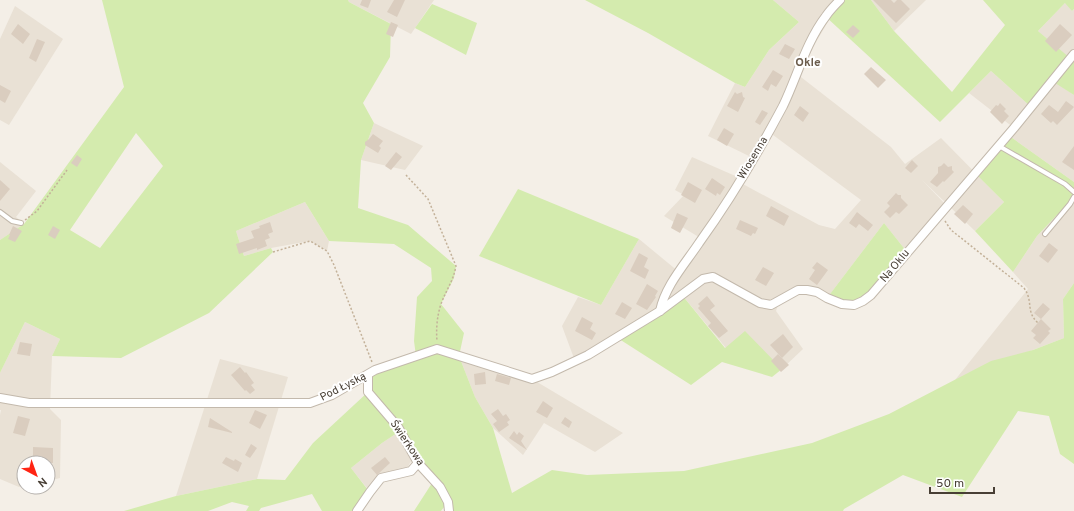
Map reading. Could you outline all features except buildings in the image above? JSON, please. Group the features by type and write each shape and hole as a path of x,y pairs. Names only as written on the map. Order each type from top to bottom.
{"street":[{"name":"Wiosenna","path":"660,311 662,301 679,272 728,199 762,144 783,105 811,42 825,16 840,0"},
{"name":"Na Oklu","path":"660,311 702,279 713,277 760,303 771,305 798,290 817,292 842,304 854,305 862,301 871,295 1074,54"},
{"path":"437,349 532,379 552,372 588,355 660,311"},
{"name":"Pod Łyską","path":"0,398 29,403 310,403 332,395 375,370 437,349"},
{"name":"Świerkowa","path":"368,375 368,392 398,428 418,462 440,487 448,502 449,511"},
{"path":"357,511 381,478 411,471 418,462"}],"lane":[{"path":"998,146 1065,184 1074,192"},
{"path":"1045,234 1070,204 1074,196"},
{"path":"0,212 12,222 20,223"}],"path":[{"path":"20,223 36,211 67,170"},
{"path":"406,176 428,199 456,266 454,278 441,304 436,325 437,349"},
{"path":"942,212 945,223 951,230 1024,288 1029,297 1032,317 1038,322"},
{"path":"273,252 310,241 327,251 334,265 375,370"}],"shaded area":[{"path":"348,0 434,0 411,34 349,2"},
{"path":"773,0 841,0 797,74 891,147 905,164 941,138 1004,202 975,231 922,180 947,206 907,252 884,223 827,298 807,290 779,302 776,311 803,349 782,369 726,348 682,295 575,361 562,326 578,297 601,305 639,239 679,272 702,239 664,216 684,195 675,190 692,157 740,178 751,157 708,136 735,83 745,87 769,50 799,22","holes":["769,132 861,200 835,229 819,225 741,183"]},
{"path":"871,0 926,0 894,31"},
{"path":"1066,2 1072,11 1074,9 1074,54 1070,59 1038,31"},
{"path":"15,6 63,39 9,125 0,120 0,39"},
{"path":"991,71 1031,107 1053,80 1074,95 1074,182 1008,135 1014,128 969,93"},
{"path":"374,123 423,146 405,170 361,160"},
{"path":"0,162 36,191 16,217 24,224 0,240"},
{"path":"1074,197 1074,283 1063,299 1064,338 955,380 1028,289 1013,272 1037,236"},
{"path":"305,202 329,241 327,251 310,241 271,248 244,256 236,231"},
{"path":"25,322 60,339 52,356 50,409 61,420 60,478 56,479 56,455 16,455 16,486 0,479 0,373"},
{"path":"459,356 532,379 623,433 595,452 544,423 523,455 493,428 475,397"},
{"path":"220,359 288,377 257,479 176,496"},
{"path":"397,433 411,461 406,470 392,475 370,492 351,468"}],"green space":[{"path":"102,0 348,0 349,2 391,24 390,57 363,103 374,123 361,160 358,208 408,225 456,266 454,278 441,304 464,333 459,356 475,397 493,428 512,493 552,470 587,475 684,471 812,443 889,414 991,361 1033,350 1064,338 1063,299 1074,283 1074,464 1060,454 1049,416 1018,411 962,497 903,475 844,509 843,511 449,511 448,502 441,511 414,511 434,480 387,417 397,433 351,468 368,490 354,511 322,511 312,494 261,508 259,511 246,511 249,506 232,502 208,511 124,511 176,496 257,479 285,480 313,443 368,392 368,375 416,356 414,341 417,297 432,281 431,268 394,244 329,241 305,202 236,231 244,256 271,248 273,252 209,313 121,358 52,356 60,339 25,322 0,373 0,240 24,224 124,87","holes":["136,133 163,166 100,248 70,230"]},
{"path":"585,0 773,0 799,22 769,50 745,87 735,83 648,33"},
{"path":"840,0 871,0 894,31 952,92 1005,25 983,0 1074,0 1074,9 1072,11 1065,3 1038,31 1070,58 1074,54 1074,95 1052,81 1031,107 991,71 940,122 825,16"},
{"path":"432,4 477,23 466,55 415,28"},
{"path":"1008,135 1074,182 1074,197 1037,236 1013,272 975,231 1004,202 975,173"},
{"path":"518,189 639,239 601,305 479,256"},
{"path":"884,223 907,252 871,295 854,305 827,298"},
{"path":"682,295 725,348 745,331 782,369 772,377 722,362 691,385 616,337"}],"district":[{"name":"Okle","path":"808,63"}]}
